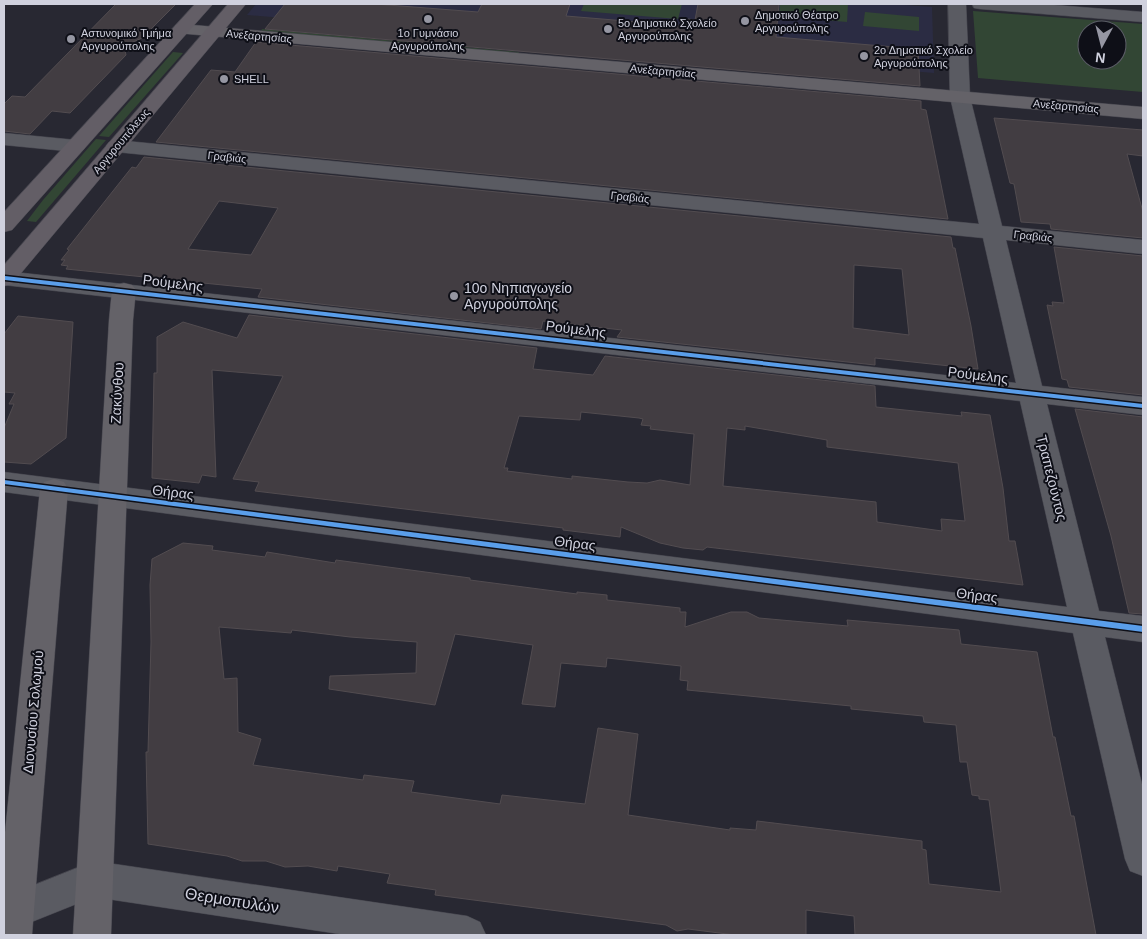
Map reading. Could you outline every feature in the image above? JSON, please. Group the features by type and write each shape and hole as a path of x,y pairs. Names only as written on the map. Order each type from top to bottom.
{"main road":[{"path":"4,225 204,4"},
{"name":"Αργυρουπόλεως","path":"4,278 237,4"},
{"name":"Ανεξαρτησίας","path":"186,24 960,92 1143,113"},
{"name":"Ανεξαρτησίας","path":"960,92 1143,101"},
{"name":"Ζακύνθου","path":"114,496 121,320 124,290"},
{"name":"Διονυσίου Σολωμού","path":"11,920 54,489"},
{"path":"92,935 114,496"}],"street":[{"name":"Τραπεζούντος","path":"957,4 960,92 1143,860"},
{"path":"980,4 1143,17"},
{"path":"4,138 76,146"},
{"name":"Γραβιάς","path":"116,146 1143,247"},
{"name":"Ρούμελης","path":"4,278 1143,406"},
{"name":"Θήρας","path":"4,482 1143,629"},
{"name":"Θερμοπυλών","path":"11,920 94,879 466,935"}],"shaded area":[{"path":"256,4 892,4 932,7 934,73 247,15"}],"green space":[{"path":"584,4 682,4 678,19 581,11"},
{"path":"780,4 848,4 847,22 779,16"},
{"path":"973,11 1091,20 1077,20 1077,70 1127,70 1127,23 1143,24 1143,92 978,78"},
{"path":"865,12 919,17 919,31 863,26"},
{"path":"262,29 519,52 518,54 261,31"},
{"path":"173,52 183,53 109,137 99,136"},
{"path":"96,139 106,140 36,222 27,221 43,200"}],"building":[{"path":"116,4 176,4 142,38 124,46 126,55 70,113 52,111 30,134 4,131 4,104 12,96 25,97"},
{"path":"285,4 375,4 478,12 482,4 570,4 566,16 686,26 688,19 695,20 698,4 779,4 776,37 918,49 920,86 265,29"},
{"path":"256,42 921,101 921,109 926,110 948,219 156,142 211,70 235,72"},
{"path":"994,118 1143,130 1143,156 1127,154 1143,212 1143,238 1051,229 1050,224 1021,222 1014,184 1010,183"},
{"path":"144,157 951,237 971,326 978,369 875,358 875,365 617,337 622,330 543,321 541,329 258,297 262,289 66,269 68,266 61,265 65,260 61,260 69,250 67,249 132,167 136,168","holes":["219,201 278,208 251,255 188,249","854,265 902,269 909,335 853,328"]},
{"path":"1054,247 1143,256 1143,395 1069,387 1067,380 1062,379 1047,305 1053,306 1052,302 1064,303"},
{"path":"249,315 537,348 533,369 593,375 605,356 875,386 876,407 962,416 961,412 990,415 1003,488 1009,541 1015,541 1023,585 707,547 703,550 683,548 660,543 621,527 620,537 563,530 563,528 255,491 259,482 233,479 283,376 212,370 216,477 202,475 199,483 152,478 154,373 157,373 157,337 183,322 237,338","holes":["581,412 639,418 643,419 641,425 651,426 650,429 694,434 690,485 660,480 647,483 572,476 572,479 507,471 508,468 504,468 519,416 580,420","745,426 827,440 827,447 958,463 965,521 941,519 942,531 877,522 876,502 723,486 727,428 745,430"]},
{"path":"18,316 73,322 66,438 31,464 4,462 4,428 14,404 9,404 15,393 4,392 4,334"},
{"path":"1075,409 1143,417 1143,614 1129,613 1111,536"},
{"path":"183,543 213,546 212,550 265,557 267,552 335,563 336,560 577,594 577,592 607,595 607,600 680,608 680,612 686,612 685,627 731,612 747,612 759,618 848,626 847,620 959,630 961,644 1037,652 1053,737 1055,737 1071,816 1074,816 1096,935 855,935 854,916 806,910 806,935 735,935 688,929 677,931 666,925 435,895 436,890 387,883 390,874 338,866 337,871 308,866 285,867 266,861 242,861 227,856 148,844 146,752 148,752 152,559","holes":["219,627 291,633 292,630 417,642 416,673 330,676 329,689 435,705 455,634 533,645 522,704 555,707 561,663 606,667 607,658 681,666 680,680 688,681 687,690 851,706 851,709 923,716 924,722 956,725 960,762 967,762 972,795 979,796 979,799 989,800 1001,892 929,884 926,850 922,849 922,841 757,821 756,830 730,828 730,830 628,815 638,734 598,728 585,804 502,795 500,804 411,792 414,781 364,775 363,780 253,765 261,739 238,732 237,678 224,679"]}],"cycle path":[{"path":"5,278 1143,406"},
{"path":"4,482 1143,629"}],"place":[{"name":"1ο Γυμνάσιο Αργυρούπολης","path":"428,19"},
{"name":"Δημοτικό Θέατρο Αργυρούπολης","path":"745,21"},
{"name":"5ο Δημοτικό Σχολείο Αργυρούπολης","path":"608,29"},
{"name":"Αστυνομικό Τμήμα Αργυρούπολης","path":"71,39"},
{"name":"2ο Δημοτικό Σχολείο Αργυρούπολης","path":"864,56"},
{"name":"SHELL","path":"224,79"},
{"name":"10ο Νηπιαγωγείο Αργυρούπολης","path":"454,296"}]}
